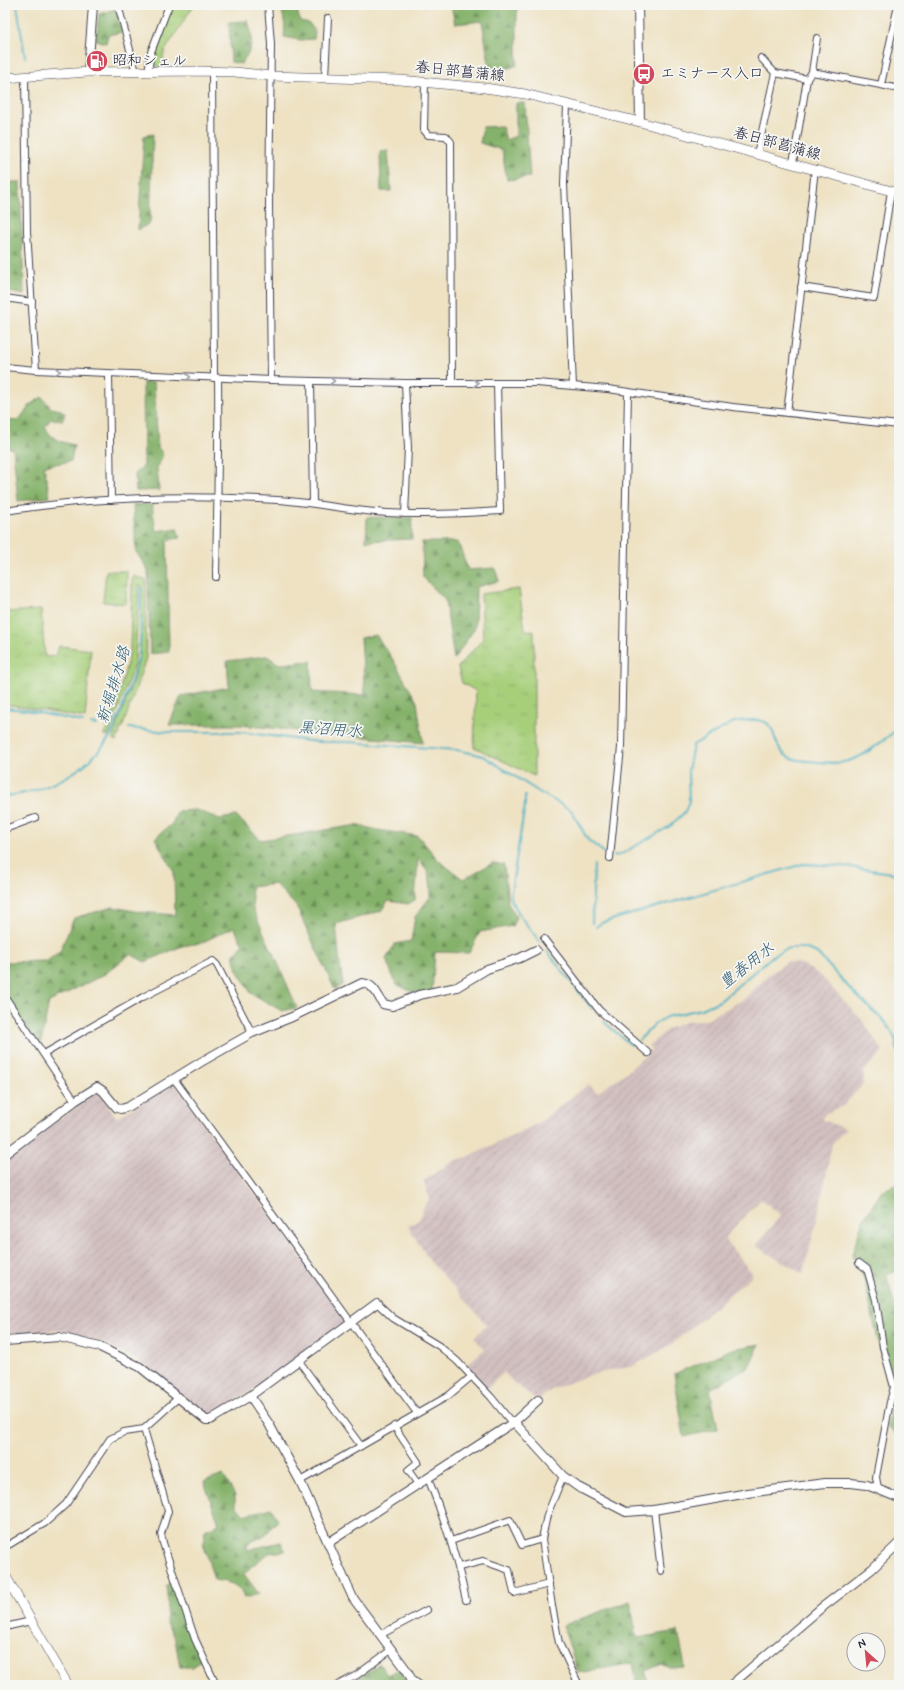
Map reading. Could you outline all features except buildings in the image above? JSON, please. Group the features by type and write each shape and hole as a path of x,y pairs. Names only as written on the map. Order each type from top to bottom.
{"main road":[{"name":"春日部菖蒲線","path":"5,78 88,72 212,71 271,76 425,82 479,87 518,93 640,122 895,192"},
{"path":"5,1575 68,1685"}],"street":[{"path":"88,72 93,5"},
{"path":"118,5 136,72"},
{"path":"148,72 151,52 169,5"},
{"path":"268,5 271,44 269,189 270,380"},
{"path":"638,5 640,122"},
{"path":"882,85 898,5"},
{"path":"324,77 328,18"},
{"path":"793,163 807,79 812,72 817,38"},
{"path":"762,58 775,74 807,79"},
{"path":"212,71 216,378 219,452 216,577"},
{"path":"812,72 899,89"},
{"path":"757,154 775,74"},
{"path":"25,76 27,231 36,370"},
{"path":"425,82 424,130 428,135 446,136 451,142 452,383"},
{"path":"567,105 564,184 573,386"},
{"path":"787,413 815,169"},
{"path":"801,287 874,298 895,192"},
{"path":"5,298 32,302"},
{"path":"5,367 109,374 270,380 405,383 538,383 628,392 787,413 899,425"},
{"path":"109,374 111,500"},
{"path":"311,381 310,416 313,503"},
{"path":"405,383 408,448 405,514"},
{"path":"5,511 90,501 137,498 217,498 313,503 375,512 405,514 440,515 500,511 496,383"},
{"path":"610,858 621,748 628,392"},
{"path":"5,829 35,818"},
{"path":"5,1154 75,1101 97,1087 104,1091 116,1108 121,1109 128,1107 201,1062 252,1033 292,1017 362,983 368,983 374,987 383,1004 392,1006 420,995 457,987 487,969 520,958 536,950 546,942 598,1010 648,1054"},
{"path":"44,1054 143,997 213,961 218,965 252,1033"},
{"path":"5,997 75,1101"},
{"path":"174,1079 350,1323 417,1413"},
{"path":"859,1263 867,1270 876,1300 883,1347 894,1387 877,1470 876,1477 878,1489"},
{"path":"5,1341 59,1337 100,1347 140,1367 206,1420 210,1420 250,1396 377,1303 393,1318 438,1346 456,1361 472,1376 513,1423 563,1476 578,1487 626,1512 654,1510 748,1493 825,1483 851,1483 868,1485 899,1498"},
{"path":"299,1361 360,1446"},
{"path":"300,1482 448,1396 472,1376"},
{"path":"250,1396 269,1424 300,1482 353,1598 414,1682 420,1685"},
{"path":"5,1547 45,1523 66,1504 110,1439 124,1432 144,1429 178,1398"},
{"path":"328,1543 513,1423 538,1400"},
{"path":"394,1426 418,1462 408,1470 418,1484"},
{"path":"144,1429 168,1511 161,1534 163,1543 195,1639 216,1685"},
{"path":"563,1476 547,1515 542,1539 559,1643 579,1685"},
{"path":"428,1478 452,1541 466,1600"},
{"path":"654,1510 661,1572"},
{"path":"452,1541 510,1520 522,1545 542,1539"},
{"path":"731,1685 820,1609 872,1569 899,1543"},
{"path":"459,1567 483,1561 509,1570 514,1593 549,1584"},
{"path":"380,1634 427,1610"},
{"path":"5,1627 32,1621"},
{"path":"338,1685 357,1675 391,1650"}],"shaded area":[{"path":"787,962 802,964 821,976 862,1020 883,1051 863,1072 864,1083 843,1106 826,1113 821,1119 846,1129 832,1144 818,1216 803,1274 756,1246 781,1215 761,1199 724,1238 753,1275 672,1344 633,1366 590,1375 551,1390 538,1400 513,1382 504,1372 487,1389 466,1366 484,1349 474,1337 487,1325 429,1260 408,1226 419,1220 424,1207 430,1199 423,1181 455,1160 463,1159 537,1124 589,1084 597,1093 631,1069 652,1049 648,1046 668,1029 688,1021 705,1020 743,1000 771,973"},
{"path":"172,1085 176,1085 347,1321 256,1387 211,1416 197,1408 138,1361 100,1342 59,1330 5,1335 5,1158 96,1093 100,1094 116,1117 118,1117"}],"green space":[{"path":"171,5 194,5 164,52 162,66 150,66 154,50"},
{"path":"281,5 298,5 296,6 300,21 309,23 315,31 314,39 300,40 284,37 285,26"},
{"path":"451,5 517,5 517,65 491,75 482,21 455,24"},
{"path":"116,9 122,32 108,35 106,43 96,40 99,14"},
{"path":"248,21 252,38 248,53 241,64 231,62 229,22"},
{"path":"516,103 525,103 530,177 507,180 502,150 480,143 483,127 502,126 506,140 516,136"},
{"path":"153,134 150,223 138,230 144,136"},
{"path":"388,151 391,191 381,191 380,152"},
{"path":"5,182 20,182 24,295 5,291"},
{"path":"143,382 154,383 158,447 163,455 157,468 159,490 136,491 135,473 144,466"},
{"path":"42,397 51,408 61,410 65,413 63,420 51,419 45,426 53,437 60,441 74,445 71,461 44,466 50,497 18,501 13,449 5,446 5,420 18,421 31,404"},
{"path":"133,504 152,505 156,531 177,528 180,538 167,540 169,652 150,654 148,570 136,552"},
{"path":"367,517 412,518 412,539 366,541"},
{"path":"422,542 458,542 468,570 495,568 499,581 476,587 475,628 454,659 445,600 423,577"},
{"path":"106,571 127,571 126,604 103,602"},
{"path":"134,576 146,580 146,658 122,729 119,729 120,732 116,741 112,739 133,681 140,654 142,586 139,585 135,662 107,737 103,735 108,729 107,728 123,679 130,651 132,582"},
{"path":"519,589 525,630 534,631 534,776 474,747 476,691 462,683 458,667 483,639 481,594"},
{"path":"41,610 45,657 56,656 59,646 91,650 85,718 5,704 5,612"},
{"path":"376,635 392,658 417,702 423,743 240,725 169,725 181,696 229,687 227,661 267,656 279,664 311,661 312,692 365,695 361,638"},
{"path":"196,810 220,819 236,816 261,840 358,825 377,830 418,836 439,861 463,879 493,863 504,865 508,903 516,917 512,926 480,932 469,953 435,952 432,992 412,992 396,984 386,959 395,944 411,941 415,917 431,896 429,876 418,859 415,900 408,904 388,901 381,911 336,924 343,984 335,990 296,906 275,884 251,887 253,910 297,1008 282,1011 251,993 237,970 233,955 243,945 234,927 201,943 182,946 145,962 130,954 105,974 49,1002 40,1048 5,997 5,962 47,961 60,951 74,918 113,907 140,912 175,915 174,872 155,838 172,824 178,811"},
{"path":"899,1183 899,1272 886,1273 899,1321 899,1437 888,1426 891,1398 864,1278 852,1255 862,1222 882,1191"},
{"path":"760,1344 748,1368 710,1389 718,1429 684,1437 674,1374 732,1349"},
{"path":"223,1475 235,1495 235,1505 244,1515 271,1508 278,1520 265,1535 247,1544 247,1550 281,1542 285,1551 269,1553 244,1574 259,1594 244,1598 236,1586 214,1580 203,1543 205,1530 219,1524 204,1482"},
{"path":"172,1582 193,1643 202,1659 192,1667 180,1667 175,1639 166,1622 168,1605 166,1586"},
{"path":"630,1601 637,1638 678,1631 685,1667 669,1668 662,1664 645,1671 649,1685 637,1685 633,1663 578,1673 563,1625"},
{"path":"379,1663 387,1675 400,1669 408,1685 346,1685 373,1669"}],"waterway":[{"path":"17,5 25,57"},
{"name":"新堀排水路","path":"5,796 35,790 63,779 77,771 89,761 109,738 119,716 138,660 141,588"},
{"name":"黒沼用水","path":"5,708 26,710 83,722"},
{"path":"614,856 620,855 670,826 685,812 689,801 688,771 693,745 732,723 750,720 766,723 770,726 779,748 786,755 798,760 828,763 838,763 855,759 875,747 899,728"},
{"name":"黒沼用水","path":"91,724 97,725"},
{"name":"黒沼用水","path":"129,728 168,732 241,732 318,742 348,742 457,750 476,754 485,757 539,792 571,810 588,840 606,854"},
{"name":"豊春用水","path":"525,796 525,805 510,898 521,917 540,942"},
{"path":"596,927 601,923 803,864 842,866 899,874"},
{"path":"592,923 594,865"},
{"name":"豊春用水","path":"639,1040 655,1024 666,1017 701,1009 720,1001 775,954 790,948 804,948 817,953 854,993 886,1023 895,1038 899,1057"},
{"name":"豊春用水","path":"547,951 592,1009"},
{"name":"豊春用水","path":"604,1022 631,1045"}],"place":[{"name":"昭和シェル","path":"97,61"},
{"name":"エミナース入口","path":"644,74"}]}
